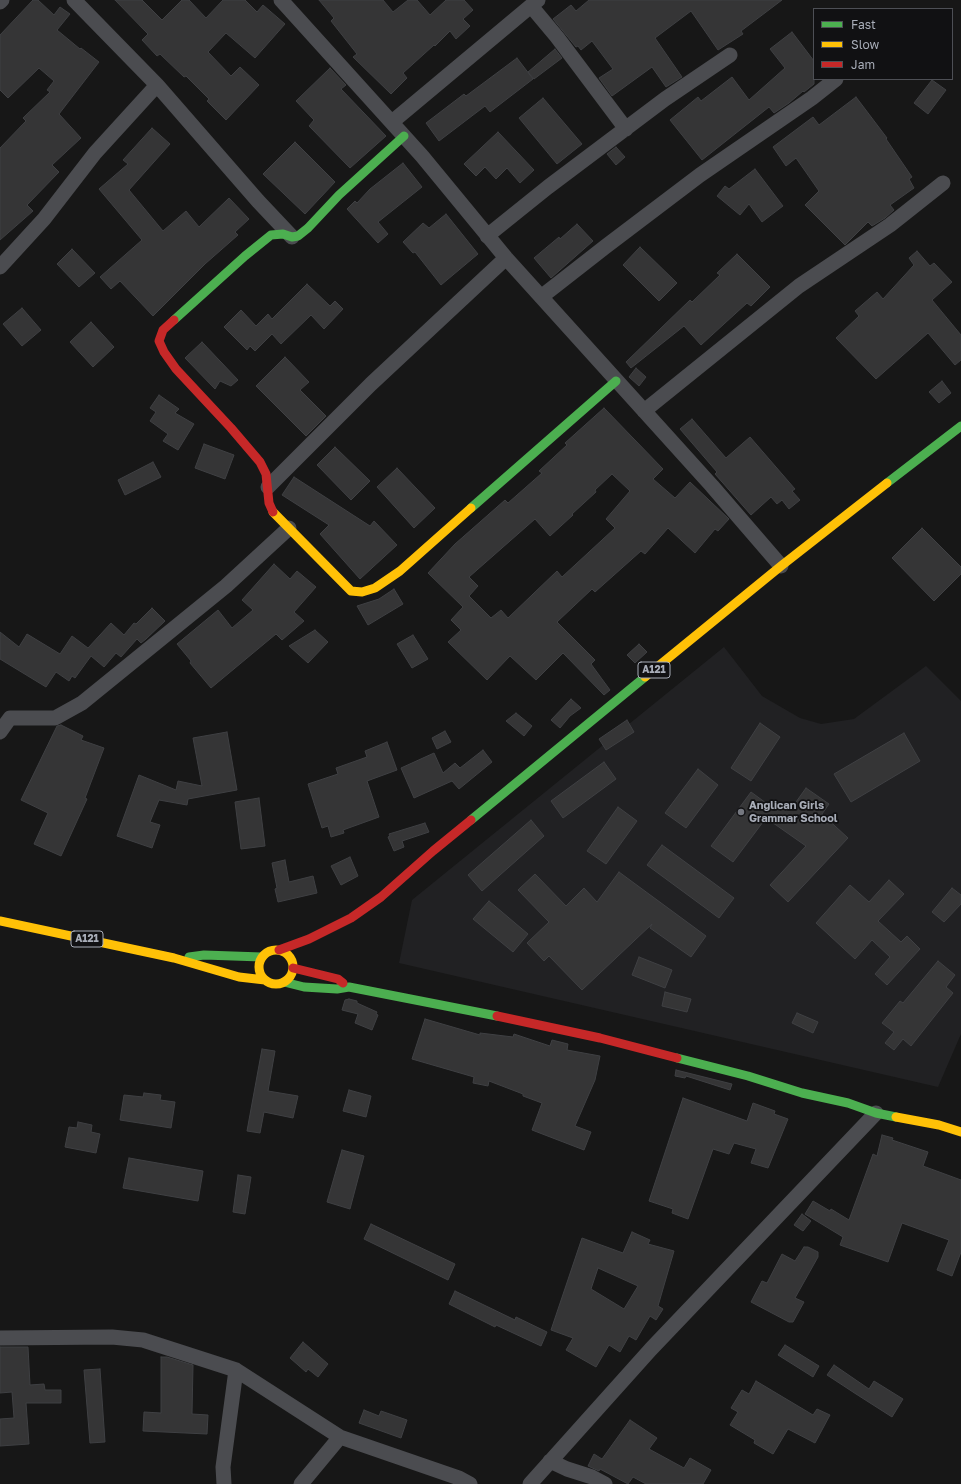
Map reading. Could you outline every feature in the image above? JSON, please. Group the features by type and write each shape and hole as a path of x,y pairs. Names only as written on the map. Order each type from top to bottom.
{"street":[{"path":"74,0 157,85 258,201 292,237"},
{"path":"281,0 392,122 506,258 712,486 780,566"},
{"path":"392,122 534,3 557,37 626,129"},
{"path":"487,236 548,187 665,99 730,55"},
{"path":"541,298 700,175 812,98 835,80"},
{"path":"0,267 44,219 95,153 157,85"},
{"path":"404,136 339,195 308,228 298,236 292,237 283,234 271,235 245,256 163,330 159,341 164,352 176,369 231,428 260,462 266,474 269,503 274,514 351,591 362,592 375,588 400,570 616,381"},
{"path":"644,411 799,286 890,224 943,183"},
{"path":"268,487 376,379 506,258"},
{"name":"A121","path":"174,958 204,955 262,957 272,950 279,950 309,939 351,918 381,897 433,851 780,566 961,426"},
{"path":"0,732 10,718 55,718 82,703 226,586 289,528"},
{"name":"A121","path":"332,938 351,918"},
{"name":"A121","path":"0,921 174,958 239,977 265,980 274,984 284,982"},
{"path":"279,950 285,952 295,963 338,979 349,987"},
{"path":"262,957 259,963 259,970 261,976 265,980"},
{"path":"284,982 289,977 295,963"},
{"path":"284,982 304,987 337,989 349,987 467,1009 600,1038 748,1076 802,1093 848,1103 876,1113 939,1125 961,1132"},
{"path":"530,1484 652,1349 876,1113"},
{"path":"0,1338 112,1337 143,1340 236,1370 340,1437 459,1478 470,1484"},
{"path":"224,1484 224,1467 236,1370"},
{"path":"301,1484 340,1437"},
{"path":"550,1462 592,1477 605,1484"}],"shaded area":[{"name":"Anglican Girls Grammar School","path":"724,647 762,696 800,718 821,724 854,719 926,666 961,701 961,1034 938,1087 399,963 412,900"}],"building":[{"path":"33,0 38,0 54,15 60,7 70,14 57,30 99,62 59,114 81,138 52,165 59,172 27,205 33,211 0,240 0,148 26,121 23,118 50,92 47,90 54,81 39,68 8,98 0,90 0,35"},
{"path":"115,0 142,0 162,20 182,0 189,0 206,18 223,0 245,0 257,12 263,5 285,24 255,58 226,33 208,52 231,76 240,67 259,85 226,120 207,101 209,99 186,76 184,77 160,54 157,56 142,40 148,34"},
{"path":"319,0 383,0 393,12 408,0 417,0 430,15 446,0 464,0 473,10 463,19 470,26 456,39 450,31 403,73 407,78 391,94 353,57 357,54 331,21 334,18"},
{"path":"589,0 782,0 741,31 743,34 718,50 691,11 655,38 682,77 666,87 652,67 612,96 599,78 613,69 592,41 581,50 578,46 576,47 553,19 571,5 576,11"},
{"path":"792,32 813,60 814,84 774,113 769,107 702,160 670,120 698,97 701,101 732,77 749,100 785,68 770,49"},
{"path":"555,49 562,58 534,79 528,72"},
{"path":"517,58 533,79 490,112 485,106 439,141 426,123 464,94 466,96"},
{"path":"330,68 346,85 341,89 386,136 350,168 309,126 314,120 296,101"},
{"path":"932,80 946,90 928,114 914,103"},
{"path":"856,97 887,138 886,139 912,177 909,179 914,188 890,205 894,210 885,218 872,226 868,222 845,245 805,205 819,191 796,158 786,166 773,147 813,117 819,125"},
{"path":"543,98 582,144 557,164 519,118"},
{"path":"152,128 170,144 129,190 163,231 186,211 199,227 229,198 249,219 235,232 238,235 205,264 153,316 120,281 111,289 100,277 142,240 99,189 128,164 123,160"},
{"path":"498,132 534,170 520,183 507,168 496,179 485,167 476,176 464,164"},
{"path":"295,142 335,182 305,214 263,174"},
{"path":"616,147 625,157 616,165 607,154"},
{"path":"403,163 422,187 378,222 388,234 378,243 347,209 355,201 357,203 370,189"},
{"path":"755,169 783,206 762,222 749,204 740,215 717,196 725,186 729,189"},
{"path":"446,214 478,254 441,285 415,252 413,253 403,242 423,223 429,228"},
{"path":"577,224 593,241 551,278 534,258 559,237 560,239"},
{"path":"640,247 677,283 659,301 623,265"},
{"path":"72,249 95,273 79,287 57,264"},
{"path":"917,251 930,266 934,263 952,282 932,300 961,335 961,360 955,365 928,333 876,379 836,338 859,316 855,311 877,292 883,299 914,265 909,258"},
{"path":"737,254 770,287 751,306 747,303 701,345 684,326 631,368 626,362 690,300 692,302 720,275 717,273"},
{"path":"307,284 330,306 335,301 343,309 324,329 311,315 281,344 272,334 255,351 250,346 247,350 224,327 241,310 256,326 268,314 272,319"},
{"path":"22,308 41,330 22,346 3,324"},
{"path":"91,322 114,347 93,367 70,342"},
{"path":"202,342 238,380 231,386 220,381 215,389 185,358"},
{"path":"285,357 309,382 300,390 326,416 306,436 256,386"},
{"path":"636,368 646,377 639,386 629,377"},
{"path":"942,381 951,393 939,403 929,392"},
{"path":"159,395 179,409 175,413 194,424 178,450 163,441 168,434 150,421 156,412 150,408"},
{"path":"604,408 663,469 653,479 675,498 690,482 729,519 718,531 715,529 695,553 668,528 645,554 641,551 595,592 592,589 557,622 595,660 591,664 610,690 604,695 563,653 536,680 510,656 487,680 448,642 461,630 451,620 463,607 428,573 455,544 505,500 508,503 542,473 539,471 567,445 565,443","holes":["612,474 630,491 606,519 615,528 562,577 557,571 508,618 501,610 491,618 469,596 478,586 469,577 535,519 550,536 573,515 572,514 596,492 595,490"]},
{"path":"692,419 726,458 750,437 795,489 792,491 800,500 789,509 782,500 777,504 771,497 751,515 715,474 717,472 680,429"},
{"path":"204,444 234,455 225,479 195,468"},
{"path":"335,447 370,481 351,500 317,465"},
{"path":"153,462 161,477 125,495 118,480"},
{"path":"397,468 435,508 414,528 377,487"},
{"path":"294,477 370,526 374,521 397,545 360,579 320,534 329,525 282,495"},
{"path":"922,528 961,567 961,574 934,601 892,558"},
{"path":"274,564 290,579 297,571 316,587 294,612 304,621 282,640 276,634 211,688 190,663 191,661 177,644 218,610 232,628 253,610 242,600"},
{"path":"394,589 403,604 368,625 357,606 379,599"},
{"path":"152,608 165,621 146,639 141,643 137,639 121,657 116,653 104,667 91,656 75,678 72,676 69,681 56,672 46,687 0,659 0,632 19,647 27,634 60,654 72,636 88,648 111,623 124,635 134,623 136,624"},
{"path":"315,630 328,642 308,663 289,646"},
{"path":"413,635 428,659 412,668 397,644"},
{"path":"639,644 647,652 635,663 627,655"},
{"path":"571,699 581,708 570,716 560,728 551,720"},
{"path":"516,713 532,726 524,736 506,721"},
{"path":"627,720 634,732 606,750 599,739"},
{"path":"760,723 780,737 751,781 731,768"},
{"path":"61,725 83,736 81,740 104,748 85,798 87,799 61,856 34,844 48,813 21,800 57,726"},
{"path":"445,731 451,742 437,749 432,738"},
{"path":"227,732 237,790 188,799 187,805 159,800 150,822 160,825 152,848 117,836 139,775 176,790 178,781 202,786 193,738"},
{"path":"904,733 920,761 851,802 834,774"},
{"path":"387,742 397,770 367,781 379,817 343,830 344,833 331,837 328,826 322,828 308,784 338,774 336,768 367,757 365,751"},
{"path":"483,750 492,762 459,789 452,781 414,798 401,768 434,753 443,773 455,763 460,768"},
{"path":"604,762 616,779 563,818 551,801"},
{"path":"698,769 718,785 686,828 665,813"},
{"path":"806,788 829,804 822,814 848,838 788,902 770,885 806,846 766,818 733,862 711,846 751,792 777,811 783,803 791,809"},
{"path":"259,798 265,846 241,849 235,802"},
{"path":"618,807 637,821 606,864 587,851"},
{"path":"531,820 544,836 482,891 468,875"},
{"path":"425,823 429,832 402,841 404,847 394,851 388,837 390,836 389,834"},
{"path":"662,845 734,898 719,918 647,865"},
{"path":"350,857 358,876 341,885 331,866"},
{"path":"285,860 289,882 313,876 317,893 278,902 272,863"},
{"path":"619,872 706,936 691,957 650,928 652,924 582,990 549,956 544,961 527,943 549,922 518,890 535,874 566,906 584,888 597,902"},
{"path":"889,880 904,894 878,921 901,942 907,936 920,949 887,985 875,974 890,957 872,940 855,959 816,923 850,885 869,902"},
{"path":"952,888 961,895 961,904 944,922 932,912"},
{"path":"489,901 528,934 513,952 473,919"},
{"path":"639,957 672,970 665,988 632,975"},
{"path":"938,961 955,975 946,987 953,993 911,1046 903,1039 894,1050 885,1043 894,1032 882,1023 900,1001 903,1003"},
{"path":"665,992 691,999 687,1012 662,1006"},
{"path":"349,999 357,1001 357,1003 377,1012 376,1014 378,1015 372,1030 355,1023 358,1014 342,1010 345,1000"},
{"path":"797,1013 818,1022 813,1033 792,1023"},
{"path":"425,1019 480,1035 480,1033 513,1037 514,1034 550,1046 552,1040 568,1044 567,1050 600,1056 595,1080 575,1126 591,1132 584,1150 532,1130 542,1103 489,1081 488,1086 473,1083 474,1077 412,1059"},
{"path":"262,1049 275,1051 268,1091 298,1096 293,1118 264,1112 260,1133 247,1131"},
{"path":"676,1070 732,1084 730,1090 686,1076 685,1078 675,1076"},
{"path":"349,1090 371,1096 366,1117 343,1111"},
{"path":"144,1093 161,1095 160,1100 175,1102 171,1128 120,1120 124,1095 143,1097"},
{"path":"683,1098 747,1121 753,1103 775,1111 774,1114 788,1119 768,1168 751,1163 756,1149 734,1143 729,1154 713,1149 688,1219 672,1213 673,1209 649,1201"},
{"path":"78,1122 92,1125 91,1132 100,1134 96,1153 65,1147 69,1127 77,1128"},
{"path":"882,1135 893,1138 892,1140 928,1152 923,1166 961,1180 961,1252 952,1276 937,1270 949,1240 902,1223 888,1262 840,1245 843,1237 805,1214 813,1201 830,1211 831,1209 849,1220 873,1154 877,1156"},
{"path":"342,1150 364,1156 350,1209 327,1202"},
{"path":"129,1158 203,1171 198,1201 123,1188"},
{"path":"238,1175 251,1177 245,1214 233,1212"},
{"path":"802,1214 811,1221 803,1231 794,1225"},
{"path":"371,1224 455,1264 448,1280 364,1239"},
{"path":"632,1232 650,1240 648,1244 674,1251 658,1306 663,1309 656,1320 650,1316 636,1340 629,1336 620,1352 609,1345 596,1367 566,1350 573,1338 551,1330 582,1238 623,1253","holes":["598,1268 638,1286 624,1309 591,1289"]},
{"path":"804,1247 808,1247 818,1252 818,1257 795,1298 804,1302 793,1322 789,1322 751,1302 762,1281 767,1283 782,1254 795,1261"},
{"path":"455,1291 515,1320 516,1317 547,1332 541,1346 496,1325 495,1327 449,1304"},
{"path":"303,1342 328,1364 318,1377 308,1369 306,1372 290,1358"},
{"path":"785,1345 819,1366 813,1377 778,1355"},
{"path":"0,1347 28,1347 30,1385 44,1384 45,1390 61,1390 61,1403 26,1403 29,1444 0,1446 0,1419 14,1418 12,1392 0,1393"},
{"path":"161,1357 167,1357 193,1365 192,1414 208,1415 207,1434 143,1431 144,1412 161,1413"},
{"path":"834,1365 869,1389 874,1381 903,1399 892,1417 827,1375"},
{"path":"100,1369 105,1442 90,1443 84,1370"},
{"path":"756,1381 813,1415 817,1409 830,1415 815,1443 788,1429 773,1454 754,1443 755,1440 730,1425 738,1412 731,1408 742,1390 749,1394"},
{"path":"364,1410 379,1416 381,1411 407,1420 401,1438 359,1423"},
{"path":"630,1420 657,1438 649,1449 684,1468 690,1458 711,1470 703,1484 646,1484 633,1477 628,1484 600,1469 599,1471 588,1466 594,1454 602,1459"}],"traffic: fast":[{"path":"174,320 245,256 271,235 283,234 292,237 298,236 308,228 339,195 404,136"},
{"path":"471,508 616,381"},
{"path":"887,483 961,426"},
{"path":"471,820 645,677"},
{"path":"189,957 204,955 262,957"},
{"path":"284,982 304,987 337,989 349,987 497,1016"},
{"path":"677,1058 748,1076 802,1093 848,1103 876,1113 896,1117"}],"traffic: slow":[{"path":"645,677 781,566 887,483"},
{"path":"273,512 351,591 362,592 375,588 400,571 471,508"},
{"path":"0,921 174,958 239,977 265,980"},
{"path":"276,950 288,955 293,967 288,979 276,984 264,979 259,967 264,955 276,950"},
{"path":"896,1117 939,1125 961,1132"}],"traffic: jam":[{"path":"174,320 163,330 159,341 164,352 176,369 231,428 260,462 266,474 269,503 273,512"},
{"path":"279,950 309,939 351,918 381,897 471,820"},
{"path":"293,968 338,979 343,983"},
{"path":"497,1016 600,1038 677,1058"}],"place":[{"name":"Anglican Girls Grammar School","path":"741,812"}]}
